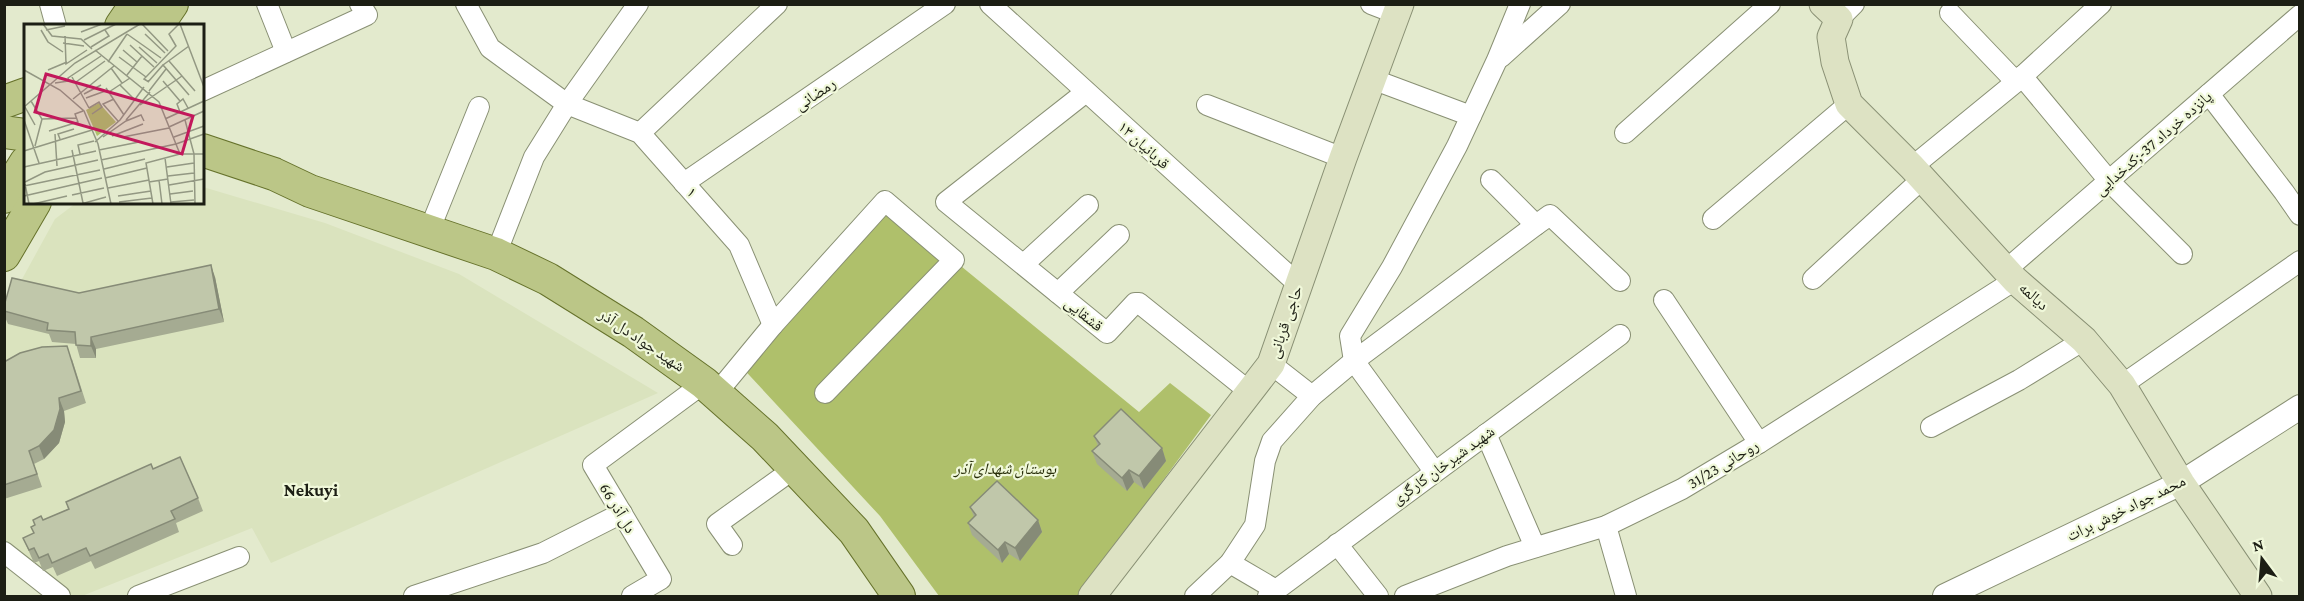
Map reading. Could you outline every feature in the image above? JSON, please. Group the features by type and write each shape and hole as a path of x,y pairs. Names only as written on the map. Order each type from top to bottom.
{"main road":[{"path":"122,24 136,4"},
{"name":"حاجی قربانی","path":"1092,597 1271,364 1342,158 1399,9"},
{"name":"دیالمه","path":"1838,9 1831,37 1835,62 1849,104 1917,173 2011,275 2084,340 2122,385 2181,483 2258,597"},
{"path":"4,102 24,95"},
{"path":"4,115 24,117"},
{"path":"4,132 24,135"},
{"name":"شهید جواد دل آذر","path":"204,151 496,254 548,279 633,332 710,388 765,437 854,531 899,597"},
{"name":"شهید جواد دل آذر","path":"204,169 271,186 310,190"},
{"path":"4,255 28,204"}],"street":[{"path":"50,4 55,24"},
{"path":"267,4 286,52"},
{"path":"204,90 368,15 360,4"},
{"name":"۱","path":"466,4 490,48 567,104 640,133 739,245 773,325"},
{"path":"640,133 777,4"},
{"name":"رمضانی","path":"684,183 945,4"},
{"path":"1371,4 1399,9"},
{"path":"1434,471 1354,361 1350,336 1392,267 1457,146 1520,4"},
{"path":"1497,60 1560,4"},
{"path":"1625,133 1770,4"},
{"path":"1813,279 1917,173 2101,4"},
{"name":"۱۳ قربانیان","path":"991,5 1298,284"},
{"path":"496,254 534,157 632,6"},
{"path":"1950,13 2019,79 2110,182 2182,254"},
{"name":"پانزده خرداد 37-;کدخدایی","path":"2011,275 2110,182 2300,15"},
{"path":"1372,79 1471,116"},
{"name":"قشقایی","path":"1086,92 946,202 1107,333 1135,303 1139,303 1250,392"},
{"path":"2209,94 2300,215"},
{"path":"1713,219 1849,104"},
{"path":"1207,105 1342,158"},
{"path":"429,231 479,107"},
{"path":"1491,180 1620,281"},
{"path":"710,388 773,325 885,201 954,260 825,393"},
{"path":"1024,264 1088,205"},
{"path":"1195,597 1230,563 1255,525 1265,461 1272,441 1312,396 1354,361 1543,220"},
{"path":"1058,293 1119,236"},
{"path":"2122,385 2300,261"},
{"name":"روحانی 31/23","path":"1405,597 1507,556 1606,526 1682,489 1759,443 2011,275"},
{"path":"1664,300 1759,443"},
{"name":"شهید شیرخان کارگری","path":"1272,593 1620,335"},
{"path":"1931,427 2019,380 2084,340"},
{"path":"1271,364 1312,396"},
{"name":"دل آذر 66","path":"632,597 661,579 593,465 710,388"},
{"name":"محمد جواد خوش برات","path":"1946,597 2181,483 2300,407"},
{"path":"1486,434 1535,547"},
{"path":"732,545 717,524 795,468"},
{"path":"414,597 543,553 622,513"},
{"path":"1606,526 1626,597"},
{"path":"1337,544 1378,597"},
{"path":"4,552 60,597"},
{"path":"138,597 239,557"},
{"path":"1230,563 1272,593"}],"shaded area":[{"path":"204,187 325,223 459,274 658,393 271,563 252,528 82,596 68,596 5,545 4,312 55,219 75,204 204,204"}],"green space":[{"name":"بوستان شهدای آذر","path":"890,208 1139,412 1170,383 1211,415 1078,596 939,596 880,516 737,362"}],"building":[{"path":"211,265 219,309 91,337 91,346 76,345 75,332 47,330 48,323 4,311 12,278 79,293"},
{"path":"67,346 81,391 59,398 60,409 54,430 39,446 29,451 37,474 4,485 4,362 20,353 42,347"},
{"path":"1121,409 1162,448 1139,476 1129,470 1122,478 1092,451 1100,444 1094,436"},
{"path":"180,457 198,498 171,511 175,519 90,556 86,548 52,563 48,554 39,558 34,548 29,550 23,538 34,533 31,527 35,525 33,520 41,516 43,520 69,509 66,502 151,464 153,469"},
{"path":"997,481 1038,520 1015,548 1005,542 998,550 968,523 976,515 970,507"}],"district":[{"name":"Nekuyi","path":"311,490"}]}
